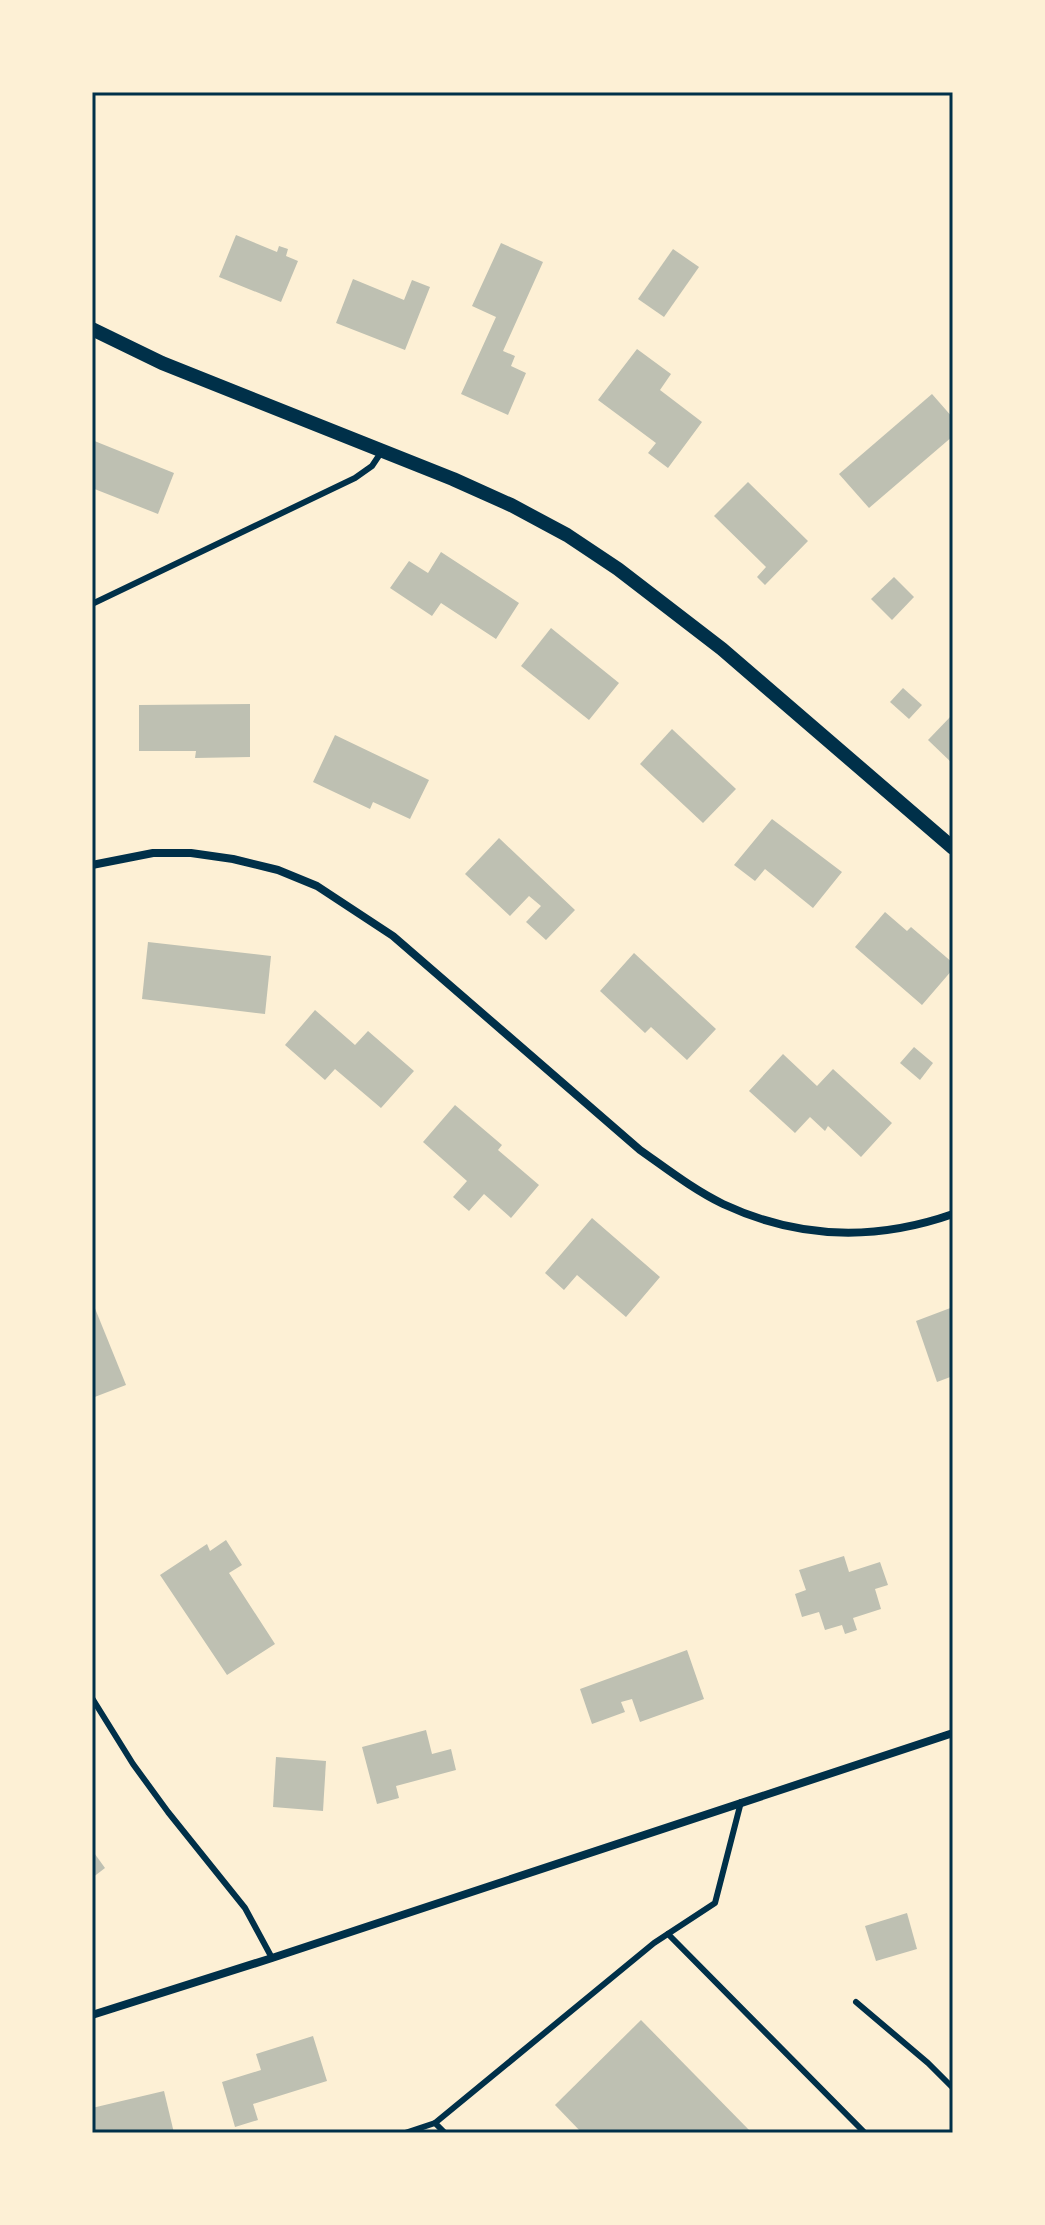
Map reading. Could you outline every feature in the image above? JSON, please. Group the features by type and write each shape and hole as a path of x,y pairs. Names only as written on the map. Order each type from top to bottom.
{"street":[{"path":"92,329 162,363 453,479 567,535 618,569 722,649 953,848"},
{"path":"92,865 153,853 191,853 278,870 317,886 393,936 640,1150 721,1203 757,1218 841,1234 889,1231 953,1214"},
{"path":"92,2015 953,1733"}],"lane":[{"path":"92,604 355,478 372,466 382,451"},
{"path":"92,1698 133,1764 245,1908 272,1958"},
{"path":"405,2133 435,2123 654,1943 715,1903 741,1802"},
{"path":"668,1934 865,2133"},
{"path":"856,2002 953,2088"},
{"path":"435,2123 445,2133"}],"building":[{"path":"236,235 277,252 279,246 288,249 286,256 298,261 281,302 219,277"},
{"path":"501,243 543,262 503,351 515,356 511,366 526,373 508,415 461,394 496,317 472,306"},
{"path":"673,249 699,267 664,317 638,299"},
{"path":"353,279 404,300 412,280 430,287 405,350 336,323"},
{"path":"637,349 671,374 660,390 702,422 668,468 648,453 656,443 598,400"},
{"path":"932,394 953,418 953,436 869,508 839,474"},
{"path":"92,440 174,473 158,514 92,488"},
{"path":"748,482 808,541 765,585 757,577 766,567 714,516"},
{"path":"441,552 519,603 496,639 441,603 432,616 390,588 409,561 428,573"},
{"path":"894,577 914,597 892,620 871,599"},
{"path":"551,628 619,683 589,720 521,666"},
{"path":"903,688 922,705 909,719 890,702"},
{"path":"250,704 250,757 195,758 196,751 139,751 139,705"},
{"path":"953,714 953,764 928,740"},
{"path":"672,729 736,789 703,823 640,764"},
{"path":"335,735 429,780 410,819 373,802 370,809 313,782"},
{"path":"772,819 842,872 813,908 765,869 755,881 734,865"},
{"path":"499,838 575,910 546,940 526,922 541,906 529,896 510,916 465,874"},
{"path":"885,912 907,931 911,927 953,963 953,969 922,1005 855,947"},
{"path":"148,942 271,956 265,1014 142,999"},
{"path":"634,953 716,1029 687,1060 651,1027 645,1033 600,991"},
{"path":"315,1010 355,1045 368,1031 414,1071 381,1108 335,1069 325,1080 285,1045"},
{"path":"914,1047 933,1063 920,1080 900,1063"},
{"path":"783,1054 817,1086 833,1069 892,1123 861,1157 828,1126 825,1131 810,1117 795,1133 749,1091"},
{"path":"455,1105 502,1145 498,1150 539,1185 511,1218 484,1194 469,1211 453,1197 467,1181 423,1142"},
{"path":"592,1218 660,1277 626,1317 577,1275 564,1290 545,1273"},
{"path":"92,1301 126,1385 92,1398"},
{"path":"953,1307 953,1376 937,1382 916,1321"},
{"path":"226,1540 242,1565 229,1573 275,1644 227,1675 160,1575 207,1544 210,1551"},
{"path":"844,1556 849,1572 880,1562 888,1585 875,1589 881,1609 853,1618 857,1630 845,1634 842,1625 825,1630 819,1612 802,1617 795,1594 806,1590 799,1570"},
{"path":"687,1650 704,1699 640,1722 632,1699 621,1702 625,1712 592,1724 580,1689"},
{"path":"426,1730 432,1754 451,1749 456,1770 396,1786 399,1798 377,1804 362,1747"},
{"path":"276,1757 326,1761 323,1811 273,1807"},
{"path":"92,1850 105,1868 92,1878"},
{"path":"907,1913 917,1949 876,1961 865,1926"},
{"path":"641,2020 752,2133 582,2133 555,2105"},
{"path":"313,2036 327,2081 253,2104 258,2120 235,2127 222,2082 261,2070 256,2054"},
{"path":"164,2091 174,2133 92,2133 92,2108"}]}
